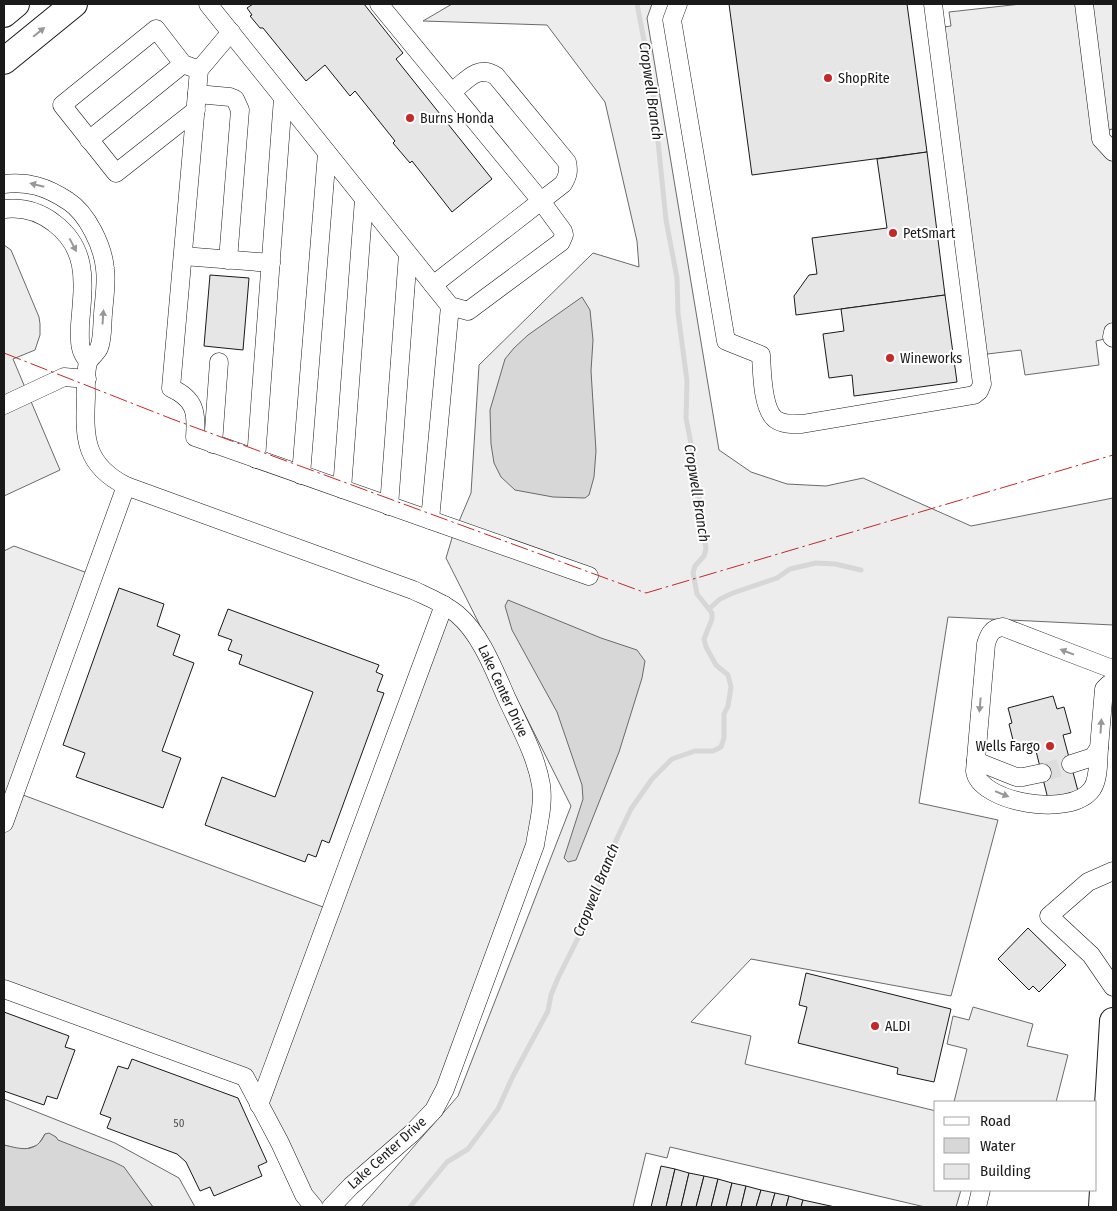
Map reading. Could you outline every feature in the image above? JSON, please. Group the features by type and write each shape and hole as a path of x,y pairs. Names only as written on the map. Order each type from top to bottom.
{"highway":[{"path":"4,14 16,4"},
{"path":"4,61 74,4"},
{"path":"1102,1207 1113,1021"}],"lane":[{"path":"208,4 432,285 450,306 468,311 561,242 564,235 563,231 541,201 380,4"},
{"path":"678,4 672,20 726,342 761,355 765,394 769,410 776,420 786,424 802,424 974,395 979,391 982,384 933,4"},
{"path":"1084,4 1101,139 1113,152"},
{"path":"228,260 240,110 235,99 230,97 196,102 116,173 62,105 156,30 191,67 196,102 171,388 181,392 195,410 195,437 589,576"},
{"path":"89,140 191,67 231,32"},
{"path":"432,285 563,184 568,177 569,170 567,162 496,76 489,71 482,70 452,92"},
{"path":"256,459 284,98"},
{"path":"301,475 327,153"},
{"name":"Lake Center Drive","path":"4,184 20,182 45,188 73,204 92,230 101,249 106,280 99,349 88,361 86,433 94,460 103,471 126,486 413,590 444,605 458,615 480,641 497,674 534,761 541,785 542,808 535,845 445,1089 434,1110 411,1134 350,1186 331,1207"},
{"path":"342,489 364,199"},
{"name":"Lake Center Drive","path":"4,209 28,210 40,214 60,227 74,245 83,273 79,343 82,354 88,361"},
{"path":"389,506 408,254"},
{"path":"183,256 271,263"},
{"path":"430,520 450,306"},
{"path":"213,444 219,362"},
{"path":"4,405 64,377 87,378"},
{"path":"4,823 126,486"},
{"path":"259,1105 444,605"},
{"path":"1113,668 1003,627 997,627 992,630 986,644 976,761 976,776 978,780 986,787 1019,801 1038,805 1054,806 1082,798 1093,788 1096,781 1104,689 1109,684 1113,684"},
{"path":"1071,764 1088,760 1093,757 1099,748"},
{"path":"976,761 1016,777 1023,778 1042,773"},
{"path":"1113,871 1088,882 1049,916 1091,955 1113,987"},
{"path":"4,989 245,1077 280,1143 304,1195 314,1207"},
{"path":"977,1207 981,1191"}],"shaded area":[{"path":"452,4 652,4 647,18 719,450 751,472 787,484 826,486 863,478 971,526 1113,498 1113,625 948,617 919,803 998,820 951,996 751,959 691,1022 751,1036 745,1064 934,1111 934,1191 961,1191 956,1207 925,1207 670,1147 667,1158 646,1153 633,1207 361,1207 458,1096 571,806 446,558 452,538 471,493 479,365 593,253 639,267 637,241 605,102 547,25 423,21"},
{"path":"1021,4 1113,4 1113,129 1101,131 1113,152 1113,337 1096,341 1099,365 1025,375 1021,350 979,355 936,28 951,26 949,12"},
{"path":"4,245 11,250 39,317 40,324 40,335 35,350 13,359 60,470 4,496"},
{"path":"14,546 93,575 15,792 331,910 444,605 497,674 542,808 445,1089 331,1207 314,1207 245,1077 4,989 4,551"},
{"path":"973,1007 1033,1024 1027,1046 1068,1055 1056,1101 954,1101 967,1049 947,1044 953,1016 969,1020"},
{"path":"4,1099 115,1143 179,1178 195,1207 153,1207 134,1182 57,1140 56,1137 45,1134 38,1145 26,1149 4,1145"}],"water":[{"path":"582,297 590,310 593,340 591,371 596,451 594,477 589,495 585,498 553,497 515,490 501,477 494,463 491,444 490,410 505,359 528,335"},
{"path":"508,600 601,638 637,650 645,661 642,678 619,752 576,860 568,862 564,858 583,799 582,785 557,712 512,630 505,606"},
{"path":"49,1133 58,1140 124,1167 153,1207 4,1207 4,1145 22,1149 33,1147 37,1145 45,1134"}],"building":[{"name":"Burns Honda","path":"253,4 364,4 403,53 396,59 492,179 452,212 412,161 410,163 393,143 395,141 355,91 350,96 325,65 306,81 263,28 260,28 250,16 252,15 247,8"},
{"name":"ShopRite","path":"729,4 907,4 927,152 752,175"},
{"name":"PetSmart","path":"927,152 945,295 796,315 794,296 809,275 817,274 812,238 887,228 877,159"},
{"path":"210,275 249,278 243,350 204,346"},
{"name":"Wineworks","path":"945,295 957,382 854,396 852,375 829,378 823,334 844,331 841,309"},
{"path":"119,588 164,604 157,626 180,635 173,655 194,663 162,751 181,758 163,808 76,777 85,753 63,745"},
{"path":"228,609 379,665 376,672 383,675 377,691 384,693 329,843 322,840 316,857 308,854 305,862 205,825 222,777 275,797 313,692 239,664 242,655 228,650 232,640 218,635"},
{"name":"Wells Fargo","path":"1053,696 1057,709 1064,707 1071,733 1063,735 1078,791 1048,799 1034,743 1015,748 1009,724 1012,723 1008,708"},
{"path":"1028,928 1066,965 1039,992 1033,986 1029,990 998,959"},
{"name":"ALDI","path":"806,973 951,1009 934,1082 897,1074 898,1068 798,1043 807,1007 799,1005"},
{"path":"4,1012 69,1036 65,1047 75,1050 57,1099 47,1096 44,1105 4,1091"},
{"path":"132,1059 238,1098 267,1162 258,1166 262,1176 214,1196 210,1187 200,1191 186,1162 177,1154 107,1128 111,1118 100,1114 118,1066 128,1069"},
{"path":"661,1166 675,1169 666,1207 651,1207"},
{"path":"675,1169 689,1173 681,1207 666,1207"},
{"path":"689,1173 704,1176 696,1207 681,1207"},
{"path":"704,1176 718,1179 711,1207 696,1207"},
{"path":"718,1179 732,1183 726,1207 711,1207"},
{"path":"732,1183 746,1186 741,1207 726,1207"},
{"path":"746,1186 761,1190 756,1207 741,1207"},
{"path":"761,1190 775,1193 771,1207 756,1207"},
{"path":"775,1193 789,1196 786,1207 771,1207"},
{"path":"789,1196 803,1200 801,1207 786,1207"},
{"path":"803,1200 835,1207 801,1207"}],"waterway":[{"name":"Cropwell Branch","path":"410,1207 447,1162 468,1149 498,1109 513,1076 548,1011 551,995 558,978 593,908 602,870 631,809 652,779 672,759 695,751 713,751 721,747 724,738 724,714 728,706 731,687 728,675 716,665 706,647 704,639 712,619 712,613 697,594 693,573 695,566 704,556 706,549 694,459 686,418 687,381 678,313 677,278 666,220 652,82 637,4"},
{"path":"709,609 720,599 777,578 790,569 816,563 835,564 861,570"}],"tunnel":[{"path":"1042,773 1071,764"}],"power":[{"path":"4,353 172,419 646,593 1113,455"}],"place":[{"name":"ShopRite","path":"828,78"},
{"name":"Burns Honda","path":"410,118"},
{"name":"PetSmart","path":"893,233"},
{"name":"Wineworks","path":"890,358"},
{"name":"Wells Fargo","path":"1050,746"},
{"name":"ALDI","path":"875,1026"}]}
